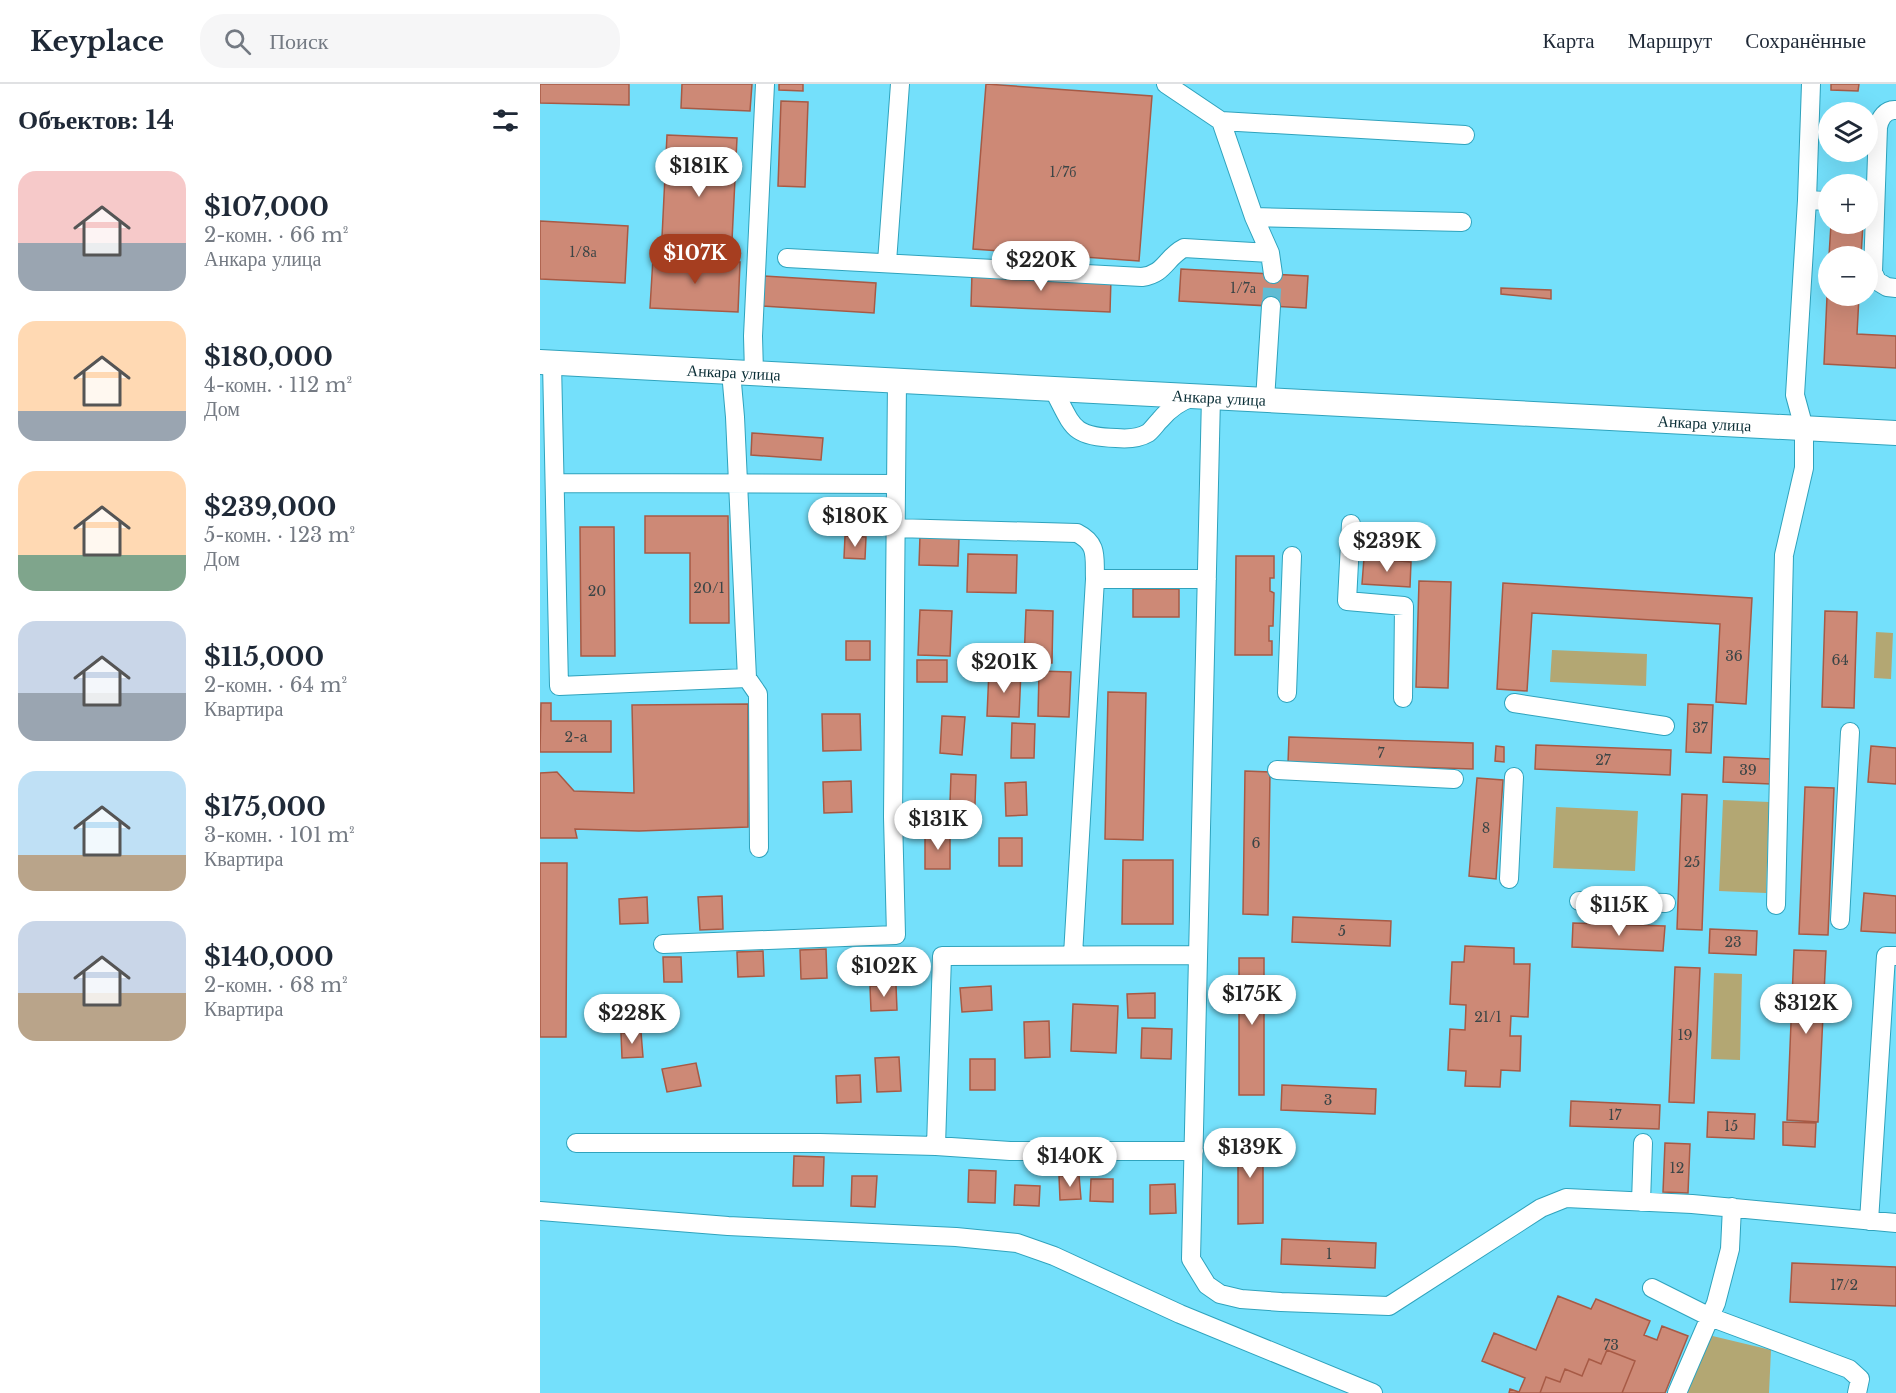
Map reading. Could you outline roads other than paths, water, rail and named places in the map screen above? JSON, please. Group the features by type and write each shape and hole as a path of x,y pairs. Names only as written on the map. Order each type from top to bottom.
{"main road":[{"name":"Анкара улица","path":"546,363 1896,433"}],"street":[{"path":"759,848 758,694 747,678 735,417 742,373 753,336 765,84"},
{"path":"887,262 900,84"},
{"path":"1166,84 1221,122 1465,135"},
{"path":"1776,905 1784,555 1804,468 1804,428 1796,395 1807,200 1810,84"},
{"path":"1874,174 1880,120 1884,113 1891,109 1896,110"},
{"path":"1221,122 1254,217 1270,254 1273,274"},
{"path":"1807,200 1818,201"},
{"path":"1254,217 1462,222"},
{"path":"1872,234 1873,272 1876,281 1887,287 1896,288"},
{"path":"787,258 1142,277 1159,272 1178,251 1184,248 1270,254"},
{"path":"1265,400 1271,306"},
{"path":"546,363 555,483 559,686 747,678"},
{"path":"663,944 896,934 893,817 897,381"},
{"path":"1053,389 1070,422 1079,432 1094,437 1112,438 1137,438 1149,433 1173,406 1183,400 1203,397 1207,579 1191,1259 1207,1285 1220,1294 1241,1299 1389,1306 1541,1208 1566,1198 1732,1207 1896,1223"},
{"path":"555,483 895,484"},
{"path":"1351,525 1347,601 1404,606 1403,698"},
{"path":"895,528 1077,533 1087,538 1094,547 1095,579 1073,955"},
{"path":"1287,693 1292,556"},
{"path":"1095,579 1207,579"},
{"path":"1514,703 1665,726"},
{"path":"1840,920 1850,732"},
{"path":"1277,770 1454,779"},
{"path":"1509,879 1514,777"},
{"path":"1579,901 1666,903"},
{"path":"936,1146 942,956 1198,955"},
{"path":"1869,1221 1886,956 1896,956"},
{"path":"576,1143 820,1143 936,1146 1010,1151 1194,1151"},
{"path":"1641,1202 1643,1143"},
{"path":"1677,1393 1716,1304 1730,1249 1732,1207"},
{"path":"540,1211 728,1226 956,1238 1017,1244 1054,1256 1180,1314 1373,1393"},
{"path":"1652,1288 1710,1317 1849,1369 1860,1379 1857,1393"}],"tunnel":[{"path":"1271,306 1273,274"}]}
